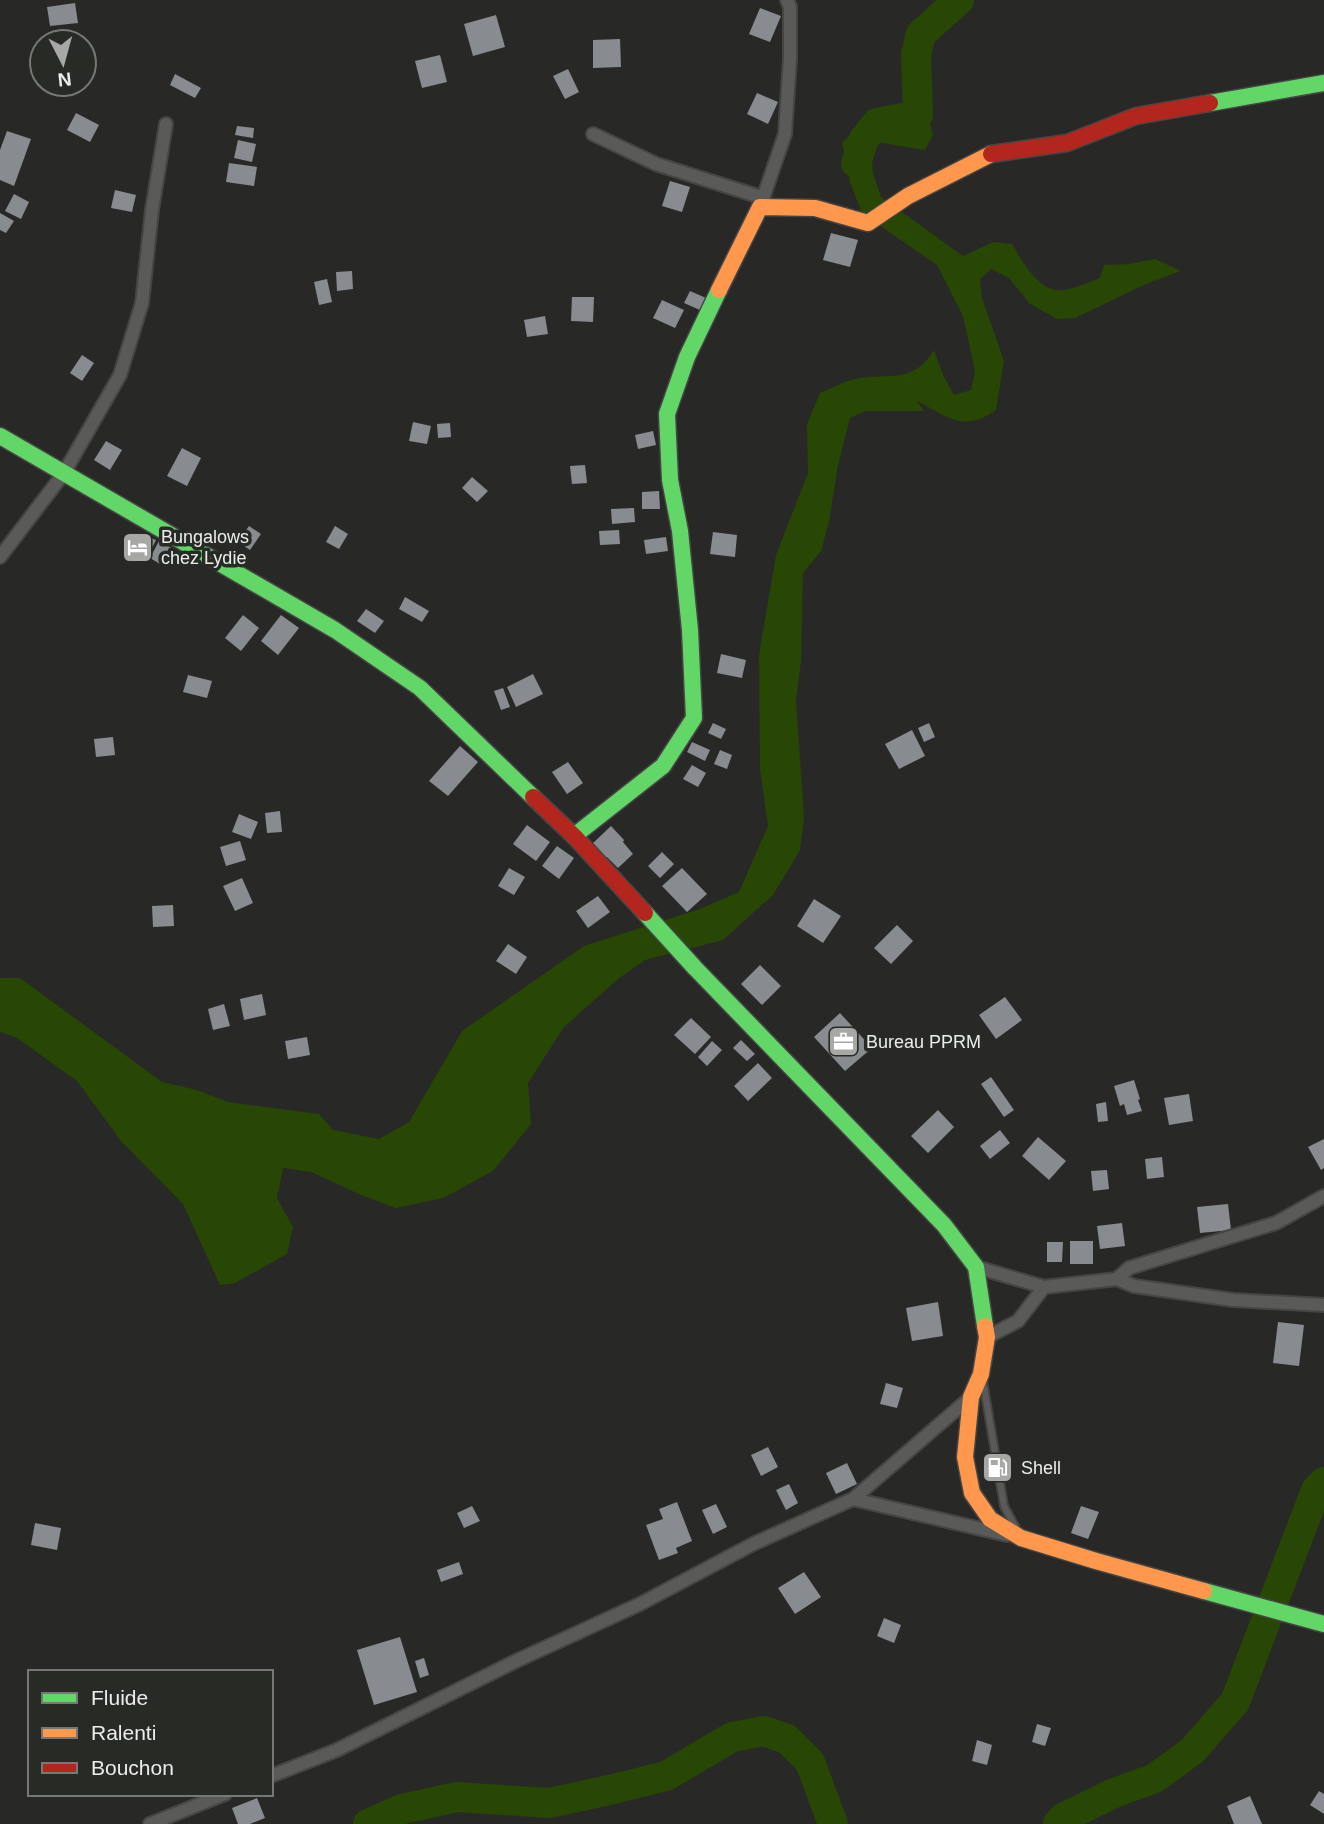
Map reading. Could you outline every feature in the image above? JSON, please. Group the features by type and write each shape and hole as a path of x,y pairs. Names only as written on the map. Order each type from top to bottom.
{"main road":[{"path":"574,836 663,766 694,719 690,630 680,531 670,480 667,414 687,357 762,202 815,208 868,223 908,196 990,154 1067,143 1136,116 1324,83"},
{"path":"0,436 335,630 420,688 574,836 695,968 944,1225 976,1267 987,1337 981,1374 971,1397 965,1457 972,1493 990,1519 1021,1538 1324,1624"}],"street":[{"path":"593,134 656,164 762,202 785,134 790,58 790,6 787,0"},
{"path":"0,557 64,473 120,375 142,303 152,211 166,124"},
{"path":"1117,1279 1129,1268 1276,1223 1324,1196"},
{"path":"976,1267 1044,1287 1117,1279 1134,1286 1233,1300 1324,1305"},
{"path":"987,1337 1018,1321 1044,1287"},
{"path":"273,1775 337,1750 516,1661 640,1604 753,1544 853,1499 971,1397"},
{"path":"853,1499 1021,1538"},
{"path":"150,1824 220,1796"}],"lane":[{"path":"981,1374 1004,1506 1021,1538"}],"shaded area":[{"path":"905,97 926,108 933,135 925,150 877,142 871,155 873,173 881,197 963,256 993,242 1012,244 1036,279 1057,290 1073,288 1100,278 1104,265 1155,259 1181,271 1146,284 1075,318 1057,319 1030,304 1009,278 991,269 980,279 982,298 1004,361 996,410 975,421 956,420 917,401 924,411 865,411 850,418 821,551 803,573 801,661 796,700 804,818 800,850 773,895 723,940 645,960 618,979 564,1027 528,1083 531,1124 493,1171 443,1198 396,1208 311,1172 283,1168 277,1198 293,1227 287,1254 235,1283 220,1285 183,1204 121,1141 77,1081 17,1038 0,1032 0,978 20,978 162,1082 197,1090 228,1102 319,1114 333,1130 379,1139 409,1122 462,1031 584,946 700,909 739,892 768,826 760,769 759,655 776,555 808,473 807,424 820,393 851,380 907,373 925,362 934,350 954,395 971,390 975,371 963,316 937,265 861,211 850,182 842,143 858,127 898,125 906,109"}],"building":[{"path":"75,3 78,23 50,26 47,7"},
{"path":"760,8 781,16 770,42 749,34"},
{"path":"496,15 505,47 473,56 464,24"},
{"path":"620,39 621,67 593,68 593,40"},
{"path":"440,55 447,82 422,88 415,61"},
{"path":"568,69 579,92 565,99 553,76"},
{"path":"175,74 201,88 195,98 170,85"},
{"path":"757,93 778,102 768,124 747,114"},
{"path":"76,113 99,125 90,142 67,130"},
{"path":"237,126 254,128 253,138 235,135"},
{"path":"7,131 31,139 14,186 0,180 0,150"},
{"path":"238,140 256,144 252,162 234,158"},
{"path":"229,163 257,167 254,186 226,182"},
{"path":"670,181 690,187 682,212 662,206"},
{"path":"115,190 136,195 132,212 111,208"},
{"path":"14,194 29,202 21,219 5,211"},
{"path":"0,213 14,221 6,233 0,230"},
{"path":"831,233 858,240 850,267 823,260"},
{"path":"352,271 353,289 337,291 336,272"},
{"path":"327,279 332,302 319,305 314,282"},
{"path":"690,291 706,298 700,310 684,303"},
{"path":"572,297 594,297 593,322 571,321"},
{"path":"662,300 684,310 675,328 653,318"},
{"path":"545,316 548,334 527,337 524,320"},
{"path":"82,355 94,363 82,381 70,373"},
{"path":"413,422 431,426 427,444 409,441"},
{"path":"450,423 451,437 438,438 437,424"},
{"path":"653,431 656,445 638,449 635,435"},
{"path":"106,441 122,450 110,470 94,460"},
{"path":"182,448 201,458 187,486 167,476"},
{"path":"585,465 587,483 572,484 570,466"},
{"path":"472,477 488,491 477,502 462,488"},
{"path":"659,491 660,509 642,509 642,492"},
{"path":"634,508 635,522 612,524 611,509"},
{"path":"249,526 261,534 250,550 238,542"},
{"path":"335,526 348,534 339,549 326,542"},
{"path":"619,530 620,544 600,545 599,531"},
{"path":"713,532 737,535 735,557 710,554"},
{"path":"146,536 156,540 145,562 136,558"},
{"path":"666,537 668,551 646,554 644,540"},
{"path":"159,541 175,550 165,567 150,558"},
{"path":"405,597 429,611 422,622 399,609"},
{"path":"366,609 384,621 375,633 357,621"},
{"path":"243,615 259,628 241,651 225,638"},
{"path":"281,615 299,628 278,655 261,641"},
{"path":"721,654 746,660 742,678 717,673"},
{"path":"533,674 543,694 516,707 507,687"},
{"path":"188,675 212,681 207,698 183,692"},
{"path":"503,688 510,707 501,710 494,691"},
{"path":"713,723 726,729 721,739 708,733"},
{"path":"929,723 935,737 924,742 918,728"},
{"path":"912,730 925,756 899,769 885,744"},
{"path":"113,737 115,755 96,757 94,739"},
{"path":"692,742 710,750 705,761 687,752"},
{"path":"460,746 478,762 448,796 429,781"},
{"path":"720,750 732,755 727,769 714,764"},
{"path":"568,762 583,783 567,794 552,772"},
{"path":"692,765 706,773 698,787 683,779"},
{"path":"280,811 282,832 267,833 265,813"},
{"path":"239,814 258,822 251,839 232,832"},
{"path":"527,825 550,842 536,861 513,844"},
{"path":"611,826 633,854 618,868 592,844"},
{"path":"240,841 246,860 226,866 220,847"},
{"path":"557,846 574,858 559,879 542,866"},
{"path":"662,852 674,864 660,878 648,866"},
{"path":"509,868 525,877 514,895 498,886"},
{"path":"682,868 707,894 687,912 662,886"},
{"path":"242,878 253,903 235,911 223,886"},
{"path":"598,896 610,912 588,928 576,911"},
{"path":"814,899 841,916 823,943 797,926"},
{"path":"173,905 174,926 153,927 152,906"},
{"path":"897,925 913,941 891,964 874,948"},
{"path":"508,944 527,957 516,974 496,961"},
{"path":"760,965 781,986 762,1005 741,984"},
{"path":"262,994 266,1015 244,1020 240,999"},
{"path":"1005,997 1022,1020 996,1039 979,1015"},
{"path":"224,1004 230,1026 213,1030 208,1009"},
{"name":"Bureau PPRM","path":"840,1013 872,1048 845,1071 814,1037"},
{"path":"691,1018 711,1037 695,1054 674,1035"},
{"path":"307,1037 310,1055 288,1059 285,1041"},
{"path":"741,1040 755,1054 747,1061 733,1048"},
{"path":"712,1041 722,1050 707,1066 698,1057"},
{"path":"758,1063 772,1078 748,1101 734,1086"},
{"path":"991,1077 1014,1110 1004,1117 981,1084"},
{"path":"1134,1080 1142,1111 1127,1115 1124,1104 1120,1106 1114,1086"},
{"path":"1189,1094 1193,1121 1169,1125 1164,1098"},
{"path":"1106,1102 1108,1121 1098,1122 1096,1104"},
{"path":"938,1110 954,1127 928,1153 911,1136"},
{"path":"1000,1130 1010,1143 990,1159 980,1146"},
{"path":"1038,1137 1066,1161 1049,1180 1022,1156"},
{"path":"1324,1139 1324,1168 1321,1170 1308,1147"},
{"path":"1162,1157 1164,1177 1147,1179 1145,1159"},
{"path":"1107,1170 1109,1189 1093,1191 1091,1171"},
{"path":"1228,1204 1231,1230 1200,1233 1197,1207"},
{"path":"1122,1223 1125,1246 1100,1249 1097,1226"},
{"path":"1070,1241 1093,1241 1093,1264 1070,1264"},
{"path":"1047,1242 1063,1242 1062,1262 1047,1262"},
{"path":"938,1302 943,1336 912,1341 906,1308"},
{"path":"1278,1322 1304,1325 1299,1366 1273,1363"},
{"path":"886,1383 903,1388 897,1408 880,1404"},
{"path":"768,1447 778,1467 761,1476 751,1455"},
{"path":"847,1463 857,1484 836,1494 826,1473"},
{"path":"789,1484 798,1503 786,1510 776,1490"},
{"path":"677,1502 692,1541 676,1548 678,1553 659,1560 646,1525 663,1519 659,1509"},
{"path":"716,1504 727,1527 713,1534 702,1510"},
{"path":"472,1506 480,1521 464,1528 457,1513"},
{"path":"1081,1506 1099,1512 1088,1539 1071,1533"},
{"path":"35,1523 61,1528 57,1550 31,1545"},
{"path":"459,1562 463,1574 441,1582 437,1570"},
{"path":"804,1572 821,1597 795,1614 778,1588"},
{"path":"884,1618 901,1625 894,1643 877,1636"},
{"path":"400,1637 417,1692 374,1705 357,1650"},
{"path":"424,1658 429,1675 420,1678 415,1661"},
{"path":"1037,1724 1051,1728 1045,1746 1032,1742"},
{"path":"977,1740 992,1745 987,1765 972,1761"},
{"path":"1319,1791 1324,1794 1324,1814 1310,1805"},
{"path":"1250,1796 1262,1824 1234,1824 1227,1806"},
{"path":"257,1798 265,1818 250,1824 238,1824 232,1808"}],"waterway":[{"path":"856,163 864,139 877,123 918,115 916,54 921,34 959,0"},
{"path":"1058,1824 1063,1818 1114,1793 1155,1778 1192,1751 1235,1702 1316,1490 1324,1482"},
{"path":"368,1824 402,1809 457,1797 549,1803 609,1790 666,1776 732,1737 764,1731 787,1739 810,1762 833,1824"}],"traffic: fast":[{"path":"1210,103 1324,83"},
{"path":"574,836 663,766 694,718 690,630 680,531 670,480 667,414 687,357 719,290"},
{"path":"0,436 335,630 420,688 533,797"},
{"path":"645,913 944,1225 976,1267 985,1326"},
{"path":"1204,1591 1324,1624"}],"traffic: slow":[{"path":"719,290 760,207 815,208 868,223 908,196 991,154"},
{"path":"985,1326 987,1337 981,1374 971,1397 965,1457 972,1493 990,1519 1021,1538 1204,1591"}],"traffic: jam":[{"path":"991,154 1067,143 1136,116 1210,103"},
{"path":"533,797 574,836 645,913"}],"place":[{"name":"Bungalows chez Lydie","path":"138,547"},
{"name":"Bureau PPRM","path":"843,1042"},
{"name":"Shell","path":"998,1468"}]}
